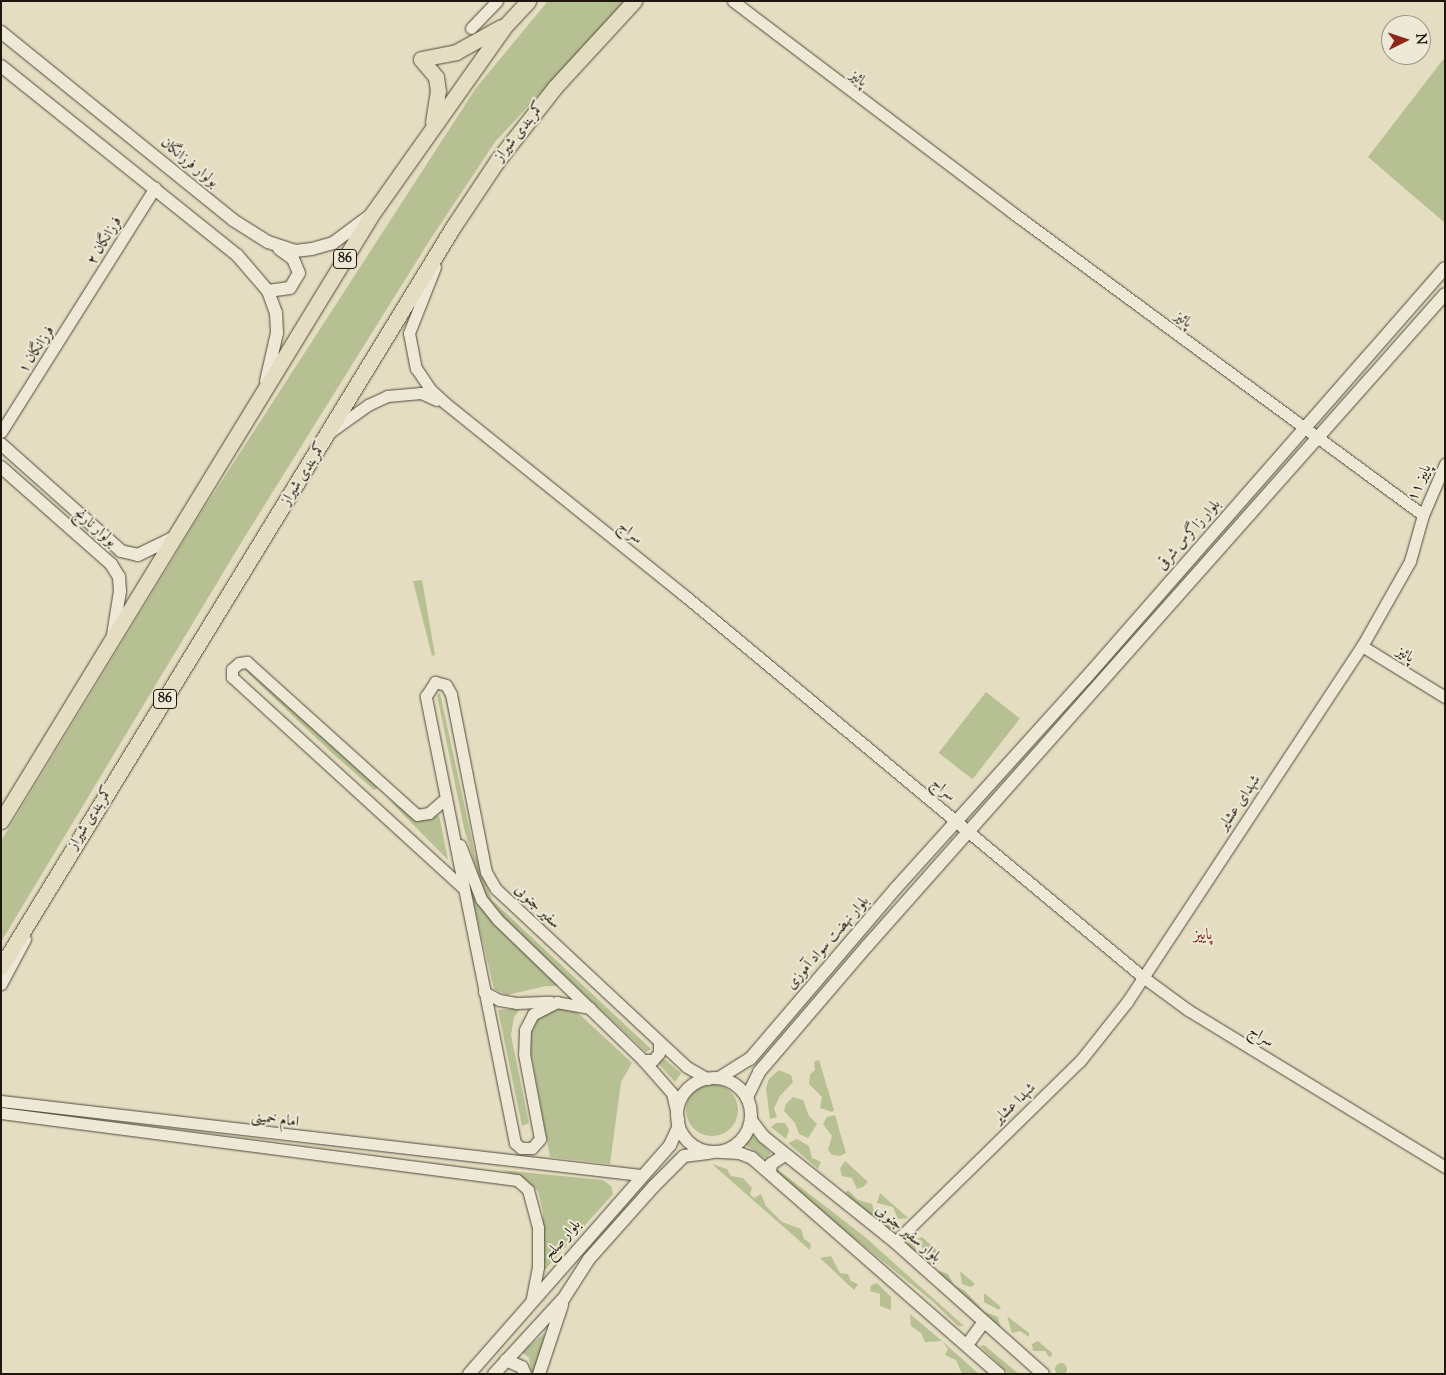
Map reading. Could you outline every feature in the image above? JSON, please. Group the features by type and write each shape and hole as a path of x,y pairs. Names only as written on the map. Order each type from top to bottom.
{"highway":[{"name":"86","path":"1,821 372,214 505,26 528,1"},
{"name":"کمربندی شیراز","path":"1,967 329,433 453,227 497,161 555,88 634,1"},
{"path":"432,127 438,91 436,77 421,59 456,52 505,26"}],"main road":[{"name":"بولوار فرزانگان","path":"1,32 233,220 268,242 295,251 312,249 333,243 372,214"},
{"path":"1,66 156,187 237,255 268,291 276,313 277,333 263,394"},
{"path":"268,242 293,259 299,273 290,288 268,291"},
{"name":"بلوار زاگرس شرقی","path":"956,822 1110,651 1350,374 1445,268"},
{"path":"747,1098 759,1072 780,1047 1445,294"},
{"path":"1350,374 1362,386"},
{"name":"بولوار نارنج","path":"1,444 121,551 138,555 173,538"},
{"name":"بولوار نارنج","path":"1,467 111,564 119,577 120,591 113,636"},
{"path":"1250,489 1262,501"},
{"path":"111,564 123,560 121,551"},
{"path":"1110,651 1122,661"},
{"name":"بلوار نهضت سواد آموزی","path":"713,1078 750,1059 956,822"},
{"path":"770,1036 770,1043 780,1047"},
{"path":"716,1152 742,1141 752,1120 747,1098 730,1082 713,1078 687,1090 681,1100 678,1123 689,1143 716,1152 739,1153 752,1158 999,1374"},
{"name":"بلوار سفیر جنوبی","path":"752,1120 785,1154 894,1242 1043,1374"},
{"name":"بلوار صلح","path":"469,1374 532,1299 641,1175 670,1145 678,1123"},
{"name":"بلوار صلح","path":"494,1374 564,1298 602,1243 684,1156 716,1152"},
{"path":"770,1173 771,1164 785,1154"},
{"path":"539,1374 564,1298"},
{"path":"967,1345 984,1322"},
{"path":"506,1360 522,1367 525,1374"}],"street":[{"path":"471,28 497,1"},
{"name":"پائیز","path":"733,1 781,40 1317,439 1423,514"},
{"name":"فرزانگان ۲","path":"80,310 156,187"},
{"path":"445,403 430,389 416,368 409,333 453,227"},
{"name":"فرزانگان ۱","path":"1,432 80,310"},
{"path":"329,433 368,405 388,396 421,393 445,403"},
{"name":"سراج","path":"445,403 684,595 1143,977 1188,1010 1445,1166"},
{"name":"پاییز ۱۱","path":"1423,514 1445,464"},
{"path":"1362,646 1410,561 1423,514"},
{"name":"پائیز","path":"1362,646 1445,697"},
{"name":"شهدای عشایر","path":"1143,977 1362,646"},
{"path":"463,888 375,805 326,764 232,676 232,669 239,663 248,662 417,815 429,813 446,798 514,1143 521,1148 532,1148 540,1139 524,1054 525,1030 533,1014 556,1002"},
{"name":"سفیر جنوبی","path":"446,798 426,696 435,682 446,685 451,694 486,872 513,906 659,1042 687,1067 713,1078"},
{"path":"375,805 389,790"},
{"path":"451,820 481,899 498,920 643,1060 672,1093 678,1123"},
{"path":"1,984 41,901"},
{"name":"شهدا عشایر","path":"894,1242 1080,1061 1116,1017 1143,977"},
{"path":"484,992 499,1000 516,1003 556,1002 590,1008"},
{"path":"643,1060 653,1060 659,1053 659,1042"},
{"name":"امام خمینی","path":"2,1105 432,1154 641,1175"},
{"name":"امام خمینی","path":"2,1105 517,1180 528,1190 538,1228 538,1267 532,1299"},
{"path":"430,1167 432,1154"}],"green space":[{"path":"548,1 626,1 495,142 428,243 244,538 1,942 1,841 199,516 476,88"},
{"path":"1445,57 1445,223 1368,157"},
{"path":"422,580 435,655 432,656 413,581"},
{"path":"250,669 378,788 374,790 332,753 246,671"},
{"path":"986,692 1020,718 972,779 939,753"},
{"path":"440,693 475,854 492,900 651,1049 646,1052 492,908 482,890 464,828 437,695"},
{"path":"388,799 419,820 439,815 448,860"},
{"path":"462,856 483,910 562,986 546,986 507,995 494,989"},
{"path":"558,1006 575,1010 632,1063 621,1082 610,1164 550,1157 528,1037 532,1021 542,1011"},
{"path":"521,1008 514,1017 511,1035 529,1123 522,1126 498,1010"},
{"path":"663,1058 681,1073 675,1082 658,1063"},
{"path":"819,1060 834,1110 832,1112 820,1108 822,1097 809,1084 810,1074 815,1070 814,1062"},
{"path":"779,1070 791,1075 793,1082 780,1096 774,1108 777,1117 770,1119 766,1088 769,1079"},
{"path":"712,1084 726,1088 734,1096 738,1110 734,1124 726,1132 712,1136 698,1132 690,1124 686,1110 690,1096 698,1088"},
{"path":"793,1097 803,1100 809,1116 817,1124 808,1138 799,1134 795,1123 784,1111 786,1104"},
{"path":"835,1115 846,1153 840,1156 832,1155 828,1150 832,1136 823,1124 827,1117"},
{"path":"776,1123 785,1123 789,1130 786,1139 771,1127"},
{"path":"750,1133 771,1153 766,1159 744,1144"},
{"path":"797,1139 809,1146 812,1158 821,1162 818,1169 788,1143"},
{"path":"845,1161 868,1182 863,1187 857,1189 852,1178 842,1176 840,1168"},
{"path":"712,1164 727,1169 731,1176 743,1178 752,1188 750,1194 754,1198 761,1194 766,1206 782,1222 801,1229 804,1239 811,1244 810,1250"},
{"path":"777,1169 865,1237 964,1326 958,1326 931,1300 776,1174"},
{"path":"501,1170 603,1180 611,1186 613,1194 543,1272 543,1212 538,1191 522,1177"},
{"path":"848,1190 858,1200 872,1204 874,1211 881,1211 882,1218 891,1217 895,1230 890,1234 845,1193"},
{"path":"880,1193 908,1218 898,1219 893,1207 877,1203"},
{"path":"922,1237 941,1254 937,1256 923,1248 916,1239"},
{"path":"911,1241 919,1254 931,1262 935,1271 904,1246"},
{"path":"831,1256 840,1273 848,1274 851,1281 858,1284 854,1290 820,1258"},
{"path":"940,1271 948,1274 954,1285 965,1291 985,1312 998,1317 1001,1330 936,1273"},
{"path":"960,1271 975,1284 971,1287 962,1284"},
{"path":"877,1283 891,1297 891,1310 880,1306 880,1294 870,1291 871,1285"},
{"path":"984,1293 1001,1307 999,1310 984,1302"},
{"path":"910,1314 942,1341 925,1342 921,1333 911,1326"},
{"path":"1007,1316 1029,1333 1029,1337 1020,1331 1012,1333"},
{"path":"545,1333 536,1374 532,1374 529,1358 522,1352"},
{"path":"942,1341 979,1374 962,1374 956,1360 945,1355 948,1349"},
{"path":"1038,1341 1052,1353 1052,1356 1049,1357 1045,1351 1033,1351 1032,1344"},
{"path":"984,1345 1019,1374 1009,1374 980,1346"},
{"path":"1061,1363 1067,1369 1061,1375 1055,1369"}],"district":[{"name":"پاییز","path":"1203,936"}]}
